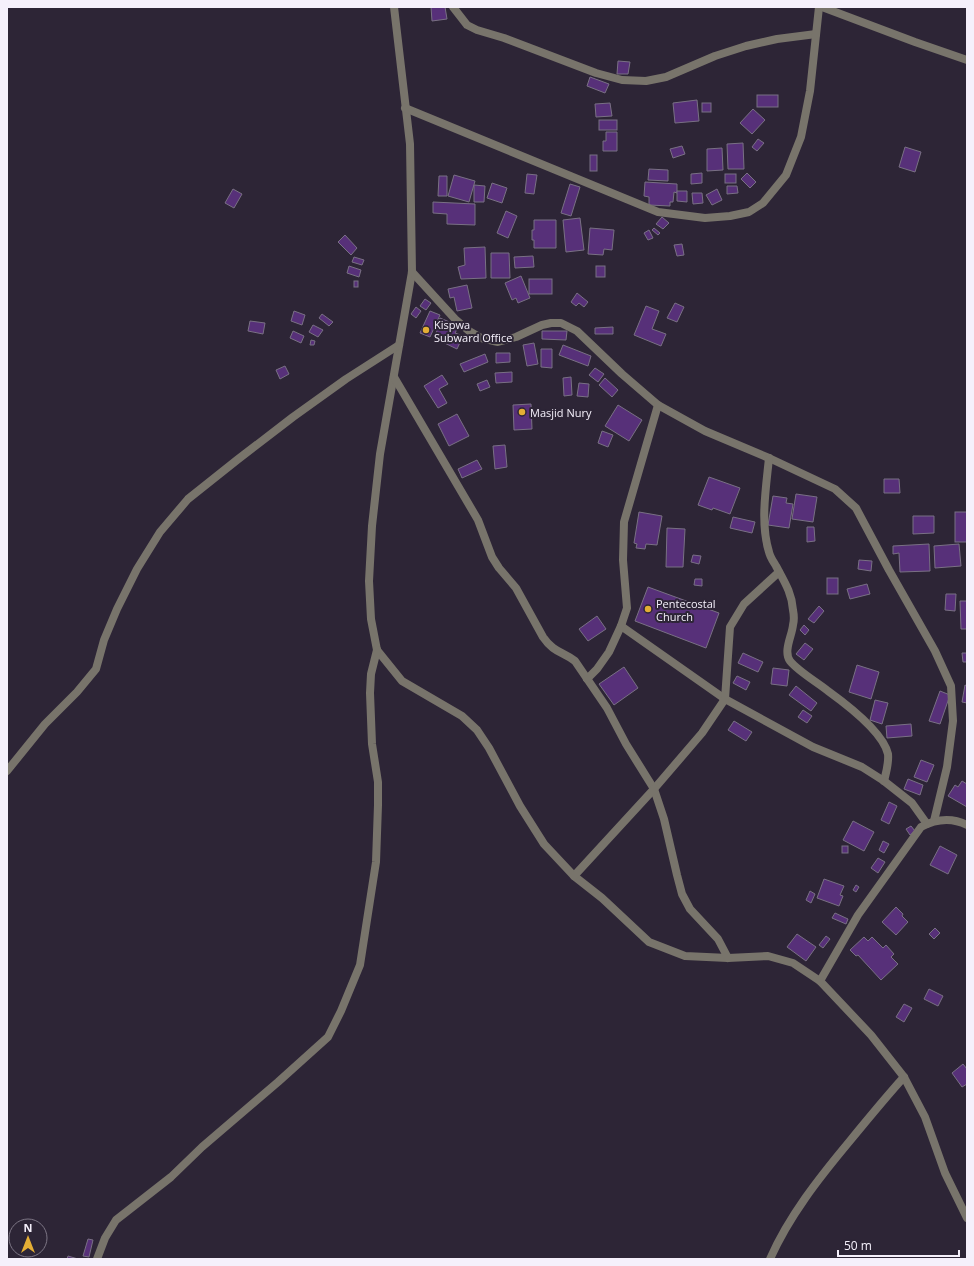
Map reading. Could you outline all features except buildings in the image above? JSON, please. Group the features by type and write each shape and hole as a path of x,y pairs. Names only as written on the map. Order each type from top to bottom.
{"street":[{"path":"394,7 410,144 412,272 380,454 372,526 369,581 371,619 378,650 402,681 462,716 477,730 520,806 544,844 574,876 602,898 649,942 685,956 728,958 768,956 793,963 820,981 871,1035 904,1077 925,1117 945,1173 967,1218"},
{"path":"453,7 468,24 477,30 504,38 596,73 622,80 646,81 666,77 715,56 746,46 777,39 816,34"},
{"path":"405,108 658,212 705,218 730,216 749,212 763,203 786,175 802,137 810,91 819,7"},
{"path":"822,7 967,60"},
{"path":"412,272 468,332 480,338 498,342 516,337 542,324 561,324 577,332 658,405 705,431 769,458 835,489 856,508 935,651 951,686 953,721 947,767 931,822"},
{"path":"7,770 44,724 77,692 96,669 104,640 117,608 138,569 160,532 188,499 293,417 346,379 399,345"},
{"path":"394,377 478,520 492,557 516,588 548,645 554,650 570,657 575,661 607,708 626,744 654,789 664,819 676,875 682,894 690,909 718,939 728,958"},
{"path":"587,679 597,669 609,652 621,626 627,608 623,560 624,522 658,405"},
{"path":"769,458 764,503 766,534 769,553 791,596 794,612 793,626 788,645 790,660 811,679 830,692 860,717 878,735 888,754 884,781"},
{"path":"574,876 654,789 702,733 725,698 730,627 744,604 779,572"},
{"path":"621,626 725,698 813,747 862,768 884,781 912,803 931,822"},
{"path":"97,1259 105,1238 116,1220 171,1177 202,1146 278,1082 328,1037 341,1011 360,965 376,862 378,782 372,744 370,693 371,674 378,650"},
{"path":"820,981 858,915 921,827 931,822 948,819 967,825"},
{"path":"770,1259 780,1238 824,1172 904,1077"}],"place":[{"name":"Kispwa Subward Office","path":"426,330"},
{"name":"Masjid Nury","path":"522,412"},
{"name":"Pentecostal Church","path":"648,609"}]}
